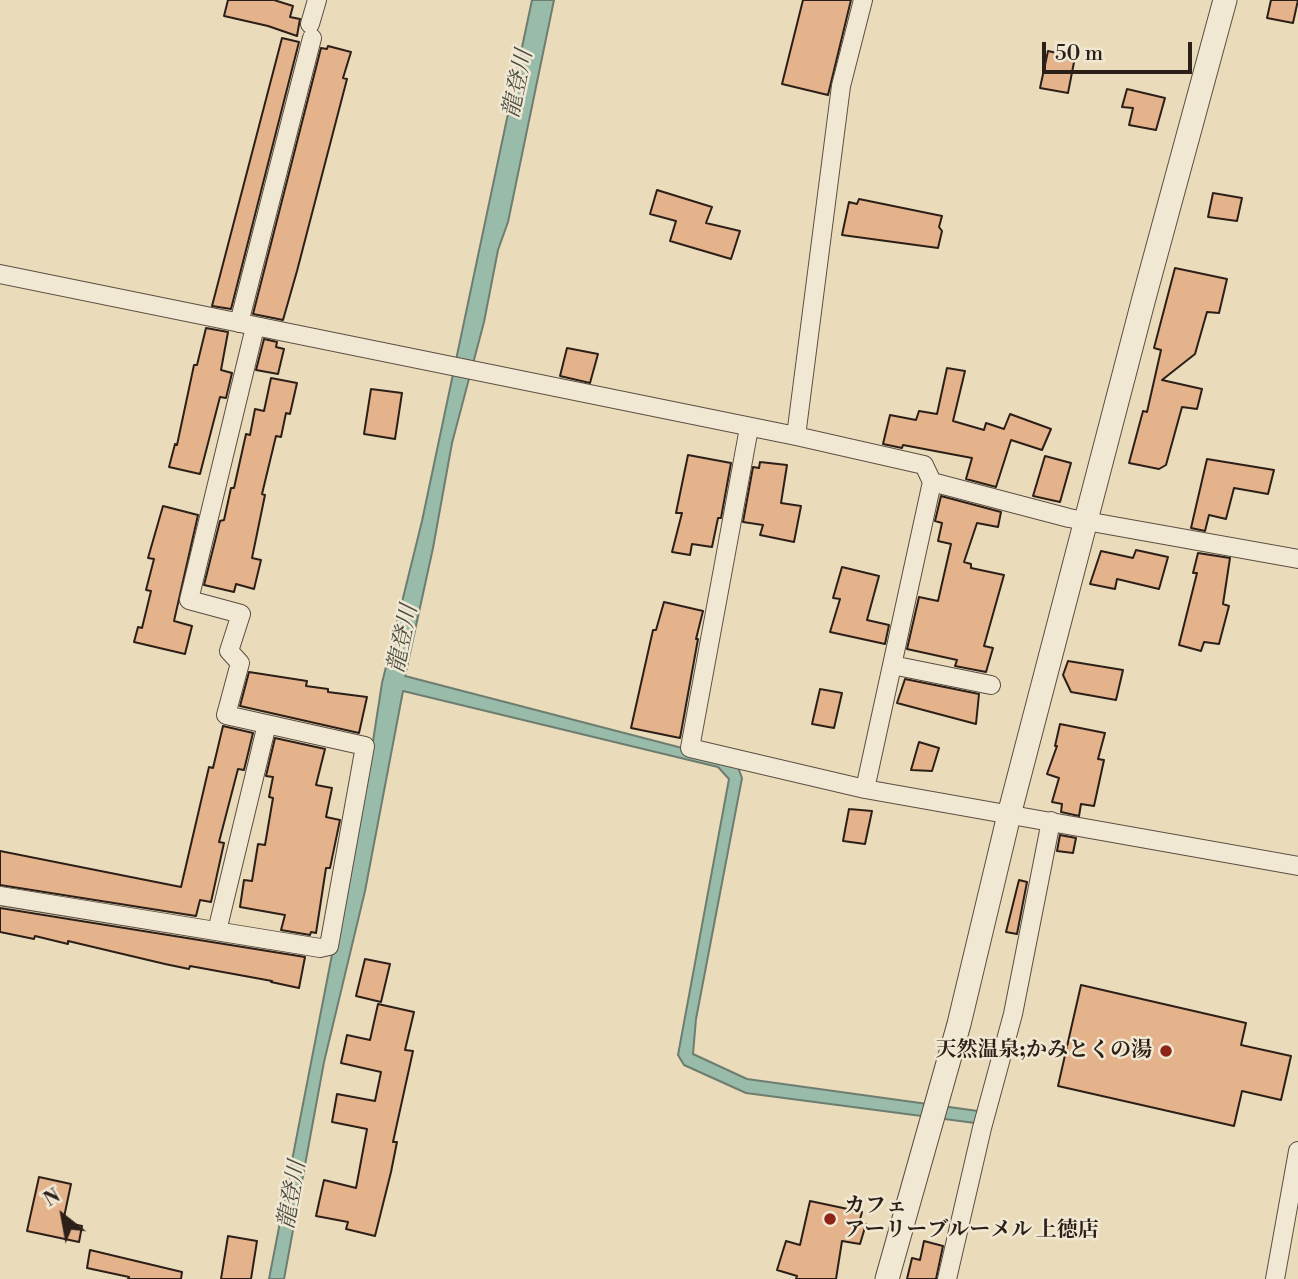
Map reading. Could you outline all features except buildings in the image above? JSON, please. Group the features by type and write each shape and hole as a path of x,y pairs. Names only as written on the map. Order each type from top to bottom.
{"street":[{"path":"0,896 320,948 329,946 365,746 226,715 240,663 229,651 241,614 189,600 317,0"},
{"path":"796,436 841,86 863,0"},
{"path":"887,1279 959,1024 1009,815 1225,0"},
{"path":"0,274 796,436 924,465 932,482 865,789"},
{"path":"749,428 690,748 865,789 1298,866"},
{"path":"932,482 1087,521 1298,559"},
{"path":"892,665 991,685"},
{"path":"217,931 267,724"},
{"path":"947,1279 982,1128 1013,1014 1051,821"},
{"path":"1275,1279 1293,1195 1298,1151"}],"water":[{"name":"龍登川","path":"532,0 554,0 508,222 498,250 484,322 452,443 433,548 405,676 736,762 742,778 696,1019 693,1054 747,1079 978,1111 975,1123 746,1093 684,1065 678,1055 729,779 718,767 403,691 365,891 324,1062 284,1279 269,1279 371,754 382,683 422,521"}],"place":[{"name":"天然温泉;かみとくの湯","path":"1166,1051"},
{"name":"カフェ アーリーブルーメル 上徳店","path":"830,1219"}]}
